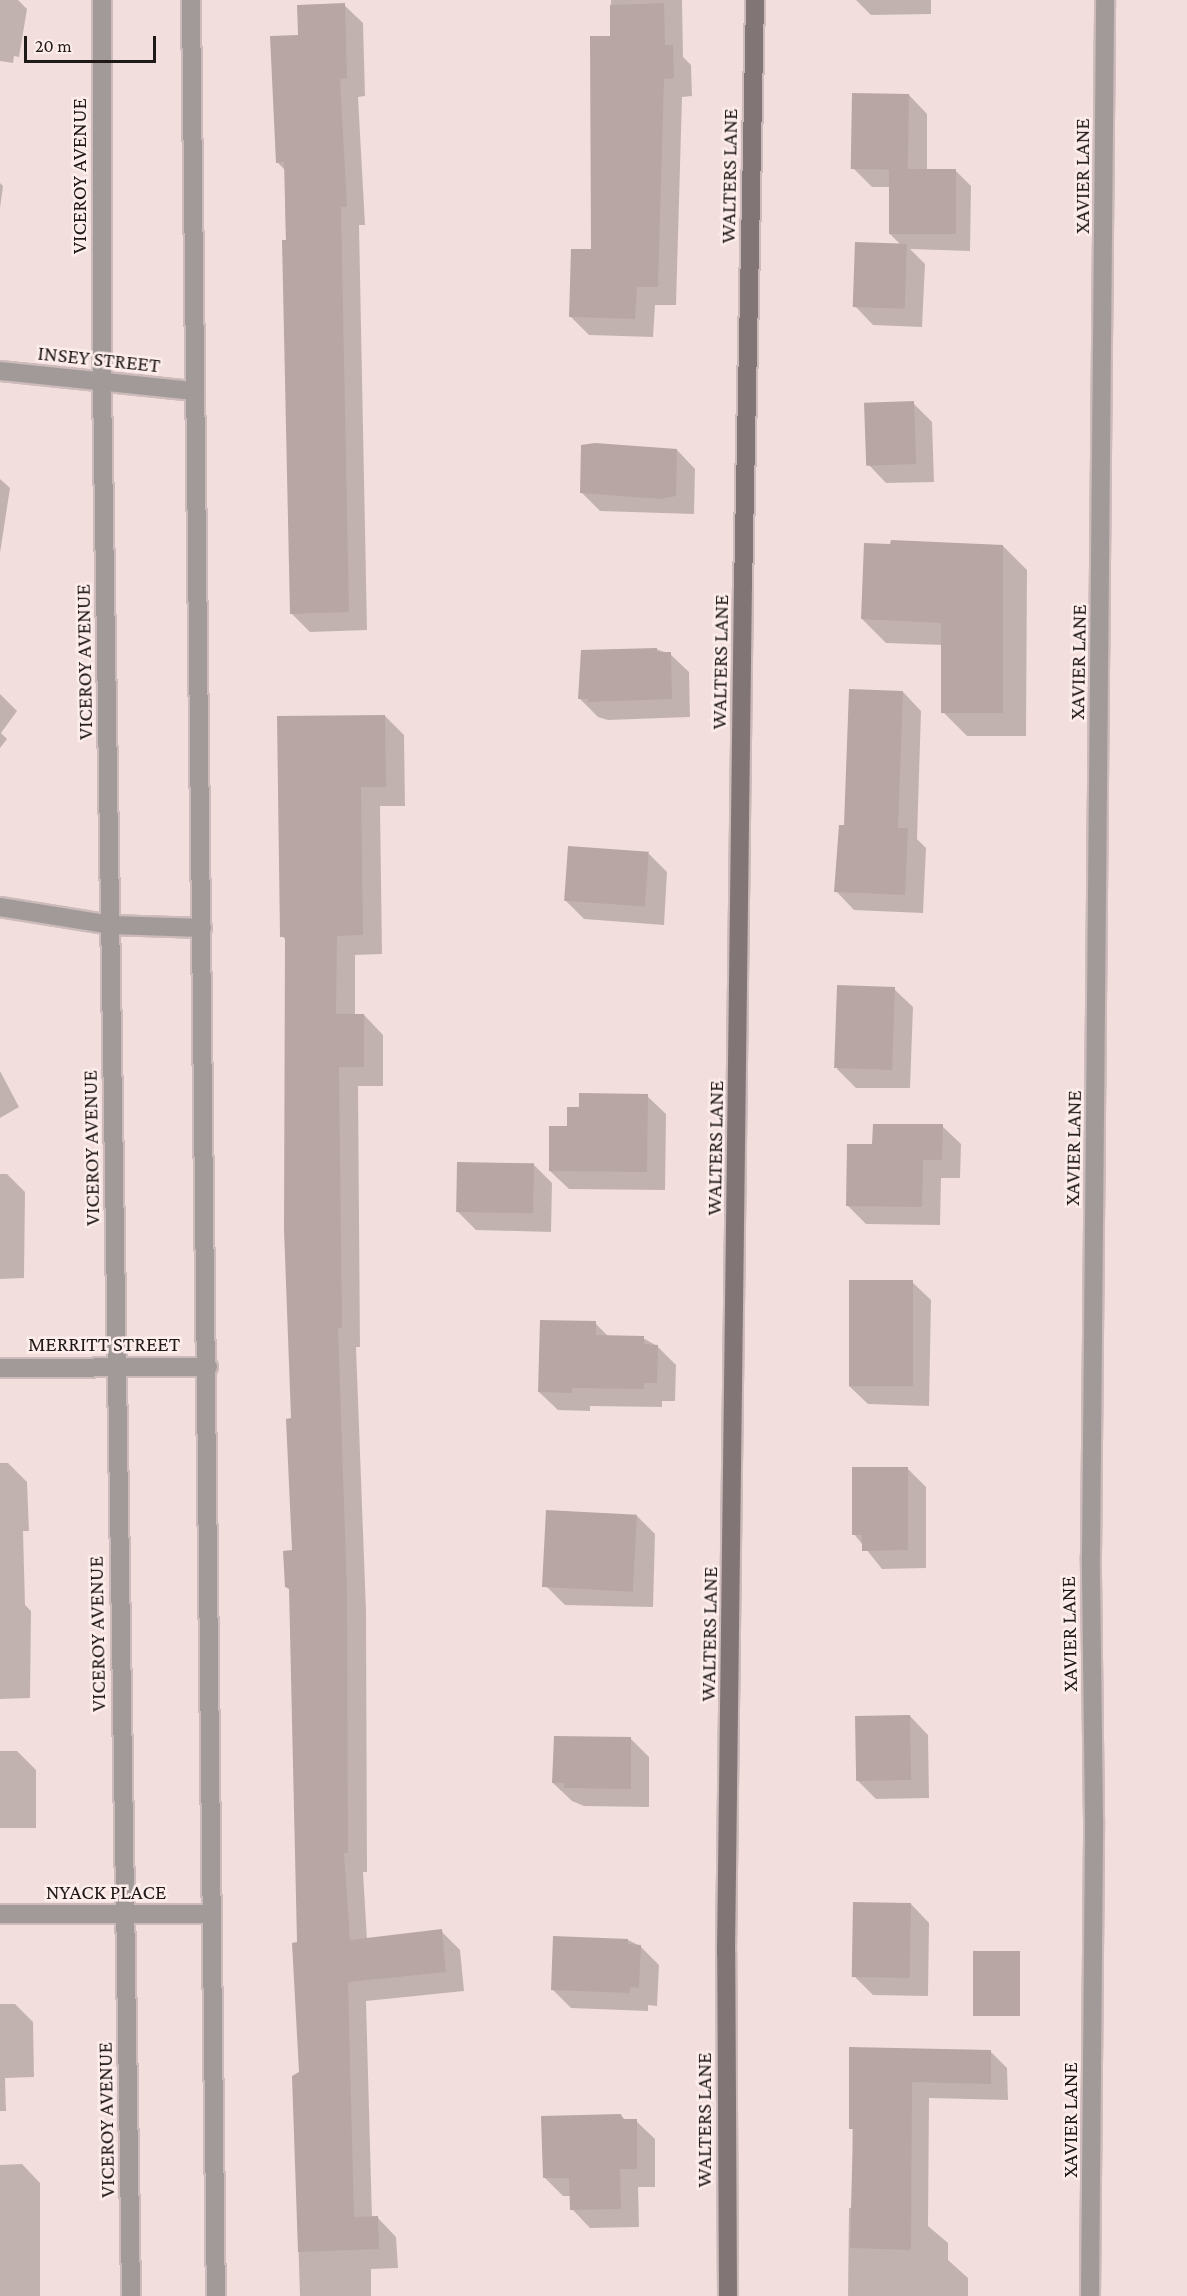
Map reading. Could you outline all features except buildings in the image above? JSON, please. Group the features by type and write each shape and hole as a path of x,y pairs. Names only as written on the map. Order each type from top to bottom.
{"street":[{"name":"VICEROY AVENUE","path":"102,0 102,384 111,925 115,1365 131,2296"},
{"path":"192,0 193,391 208,1367 216,2296"},
{"name":"WALTERS LANE","path":"728,2296 726,1952 743,576 755,0"},
{"name":"XAVIER LANE","path":"1090,2296 1094,1832 1091,1556 1105,0"},
{"name":"INSEY STREET","path":"0,371 102,384 193,391"},
{"path":"0,907 111,925 202,928"},
{"name":"MERRITT STREET","path":"0,1368 115,1365 208,1367"},
{"name":"NYACK PLACE","path":"0,1914 212,1914"}]}
